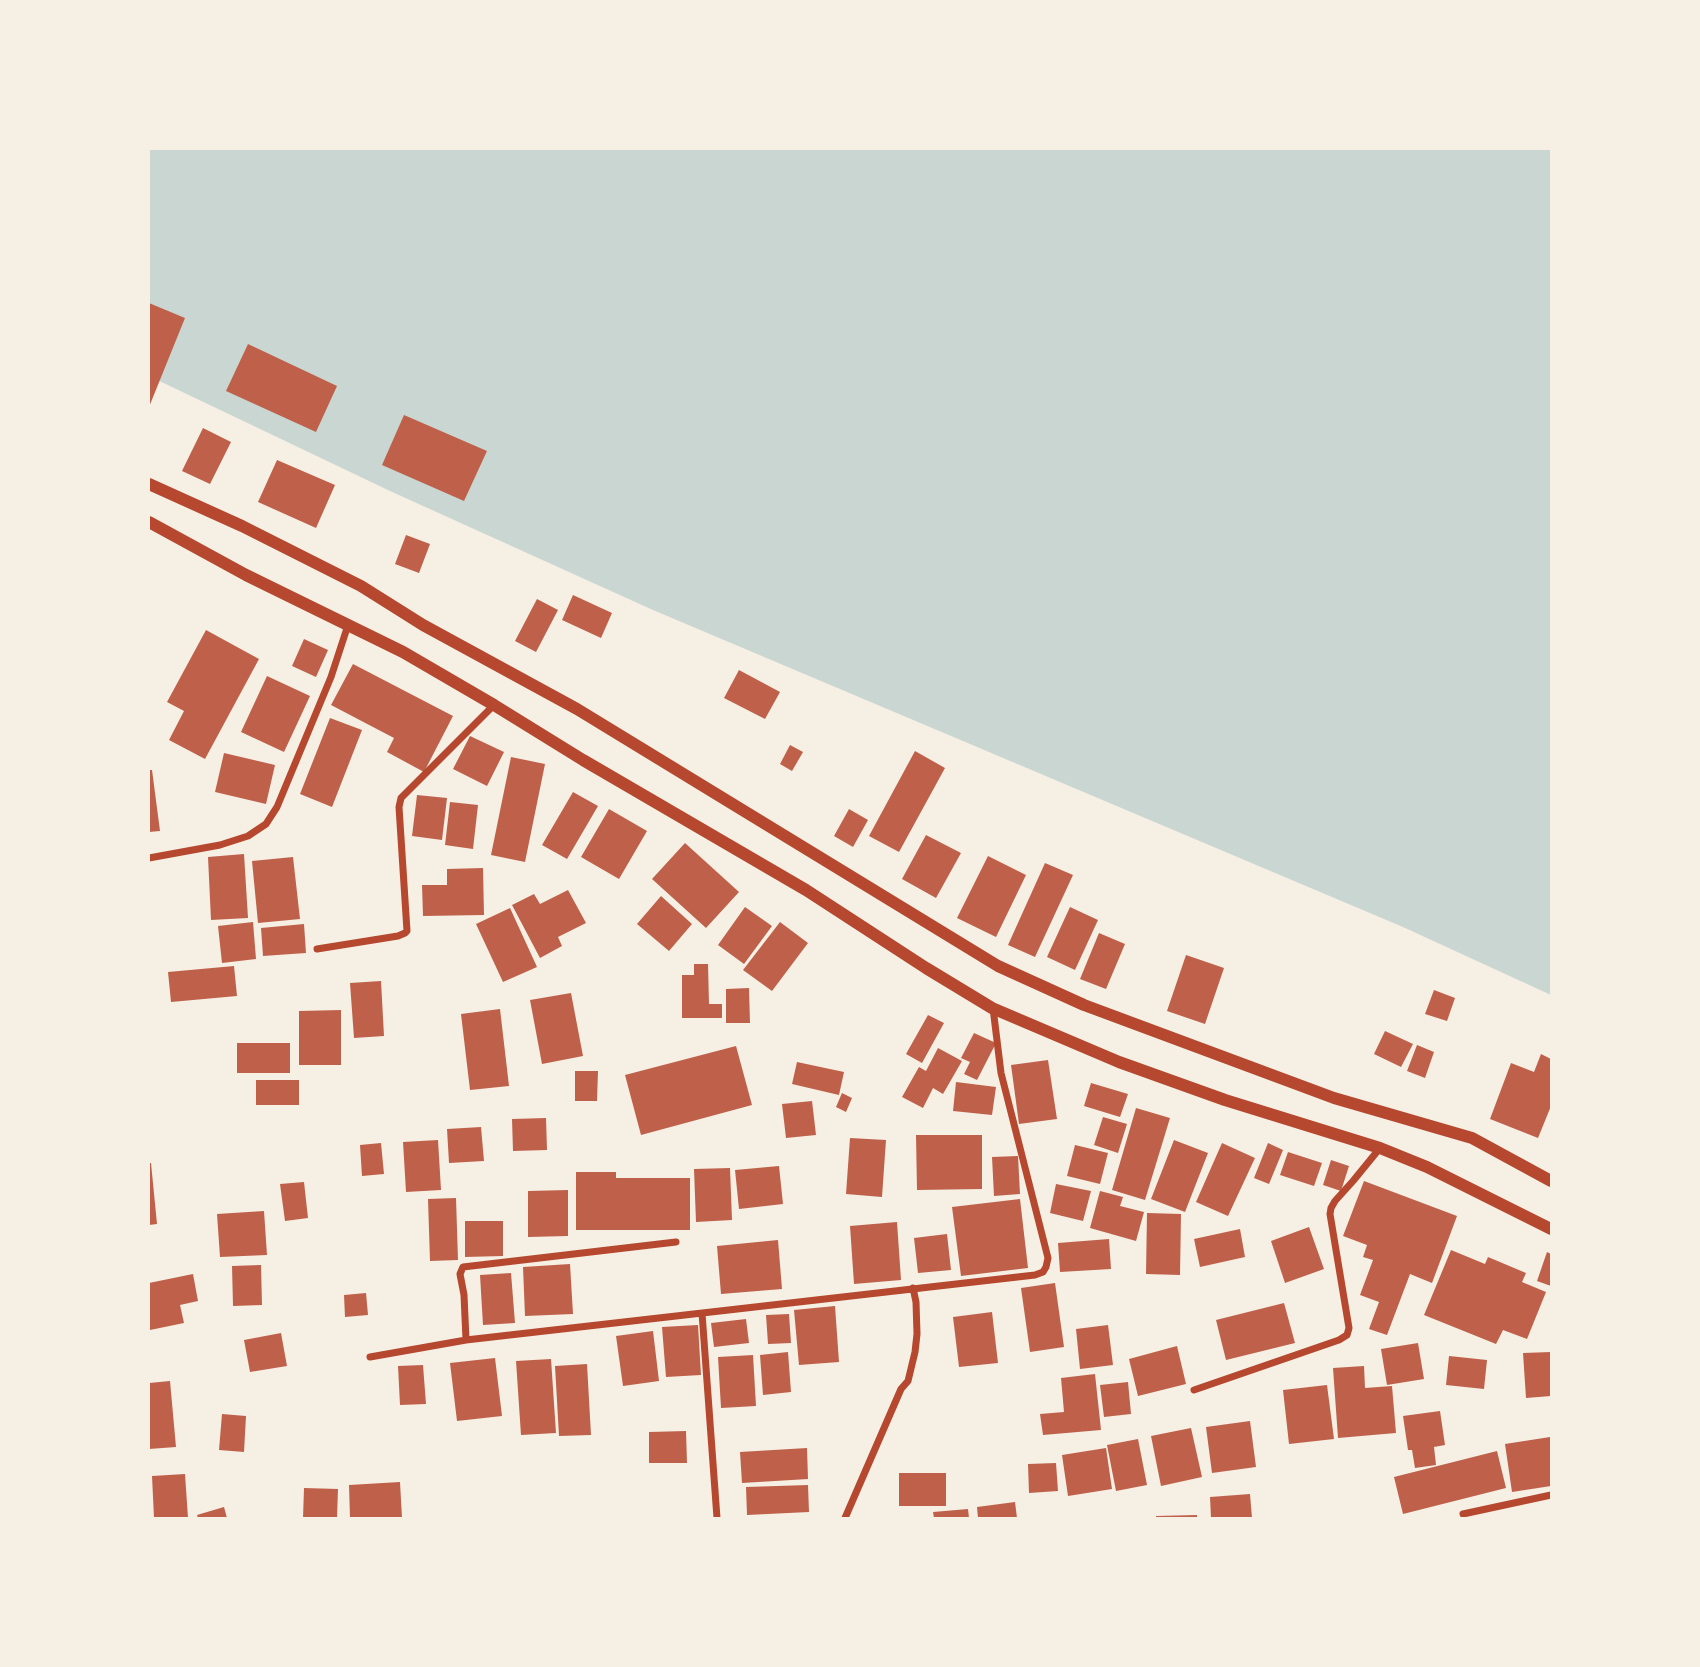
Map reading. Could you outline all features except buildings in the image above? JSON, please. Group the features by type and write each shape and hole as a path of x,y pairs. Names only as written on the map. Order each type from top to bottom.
{"street":[{"path":"149,484 242,526 361,586 423,625 577,709 998,966 1084,1005 1322,1093 1472,1138 1551,1181"},
{"path":"149,522 246,575 403,652 806,890 926,968 992,1007 1119,1062 1225,1100 1380,1148 1427,1167 1551,1229"},
{"path":"149,858 220,845 248,836 266,824 277,807 331,677 348,625"},
{"path":"317,949 398,936 407,931 399,807 401,798 494,705"},
{"path":"370,1357 466,1340 1043,1272 1048,1258 1000,1073 992,1007"},
{"path":"1194,1390 1347,1335 1349,1328 1331,1208 1380,1148"},
{"path":"466,1340 460,1274 463,1267 676,1242"},
{"path":"845,1518 901,1390 908,1381 917,1334 913,1288"},
{"path":"702,1313 717,1518"},
{"path":"1463,1514 1551,1495"}],"shaded area":[{"path":"149,149 1551,149 1551,995 1403,927 653,610 390,491 149,376"}]}
